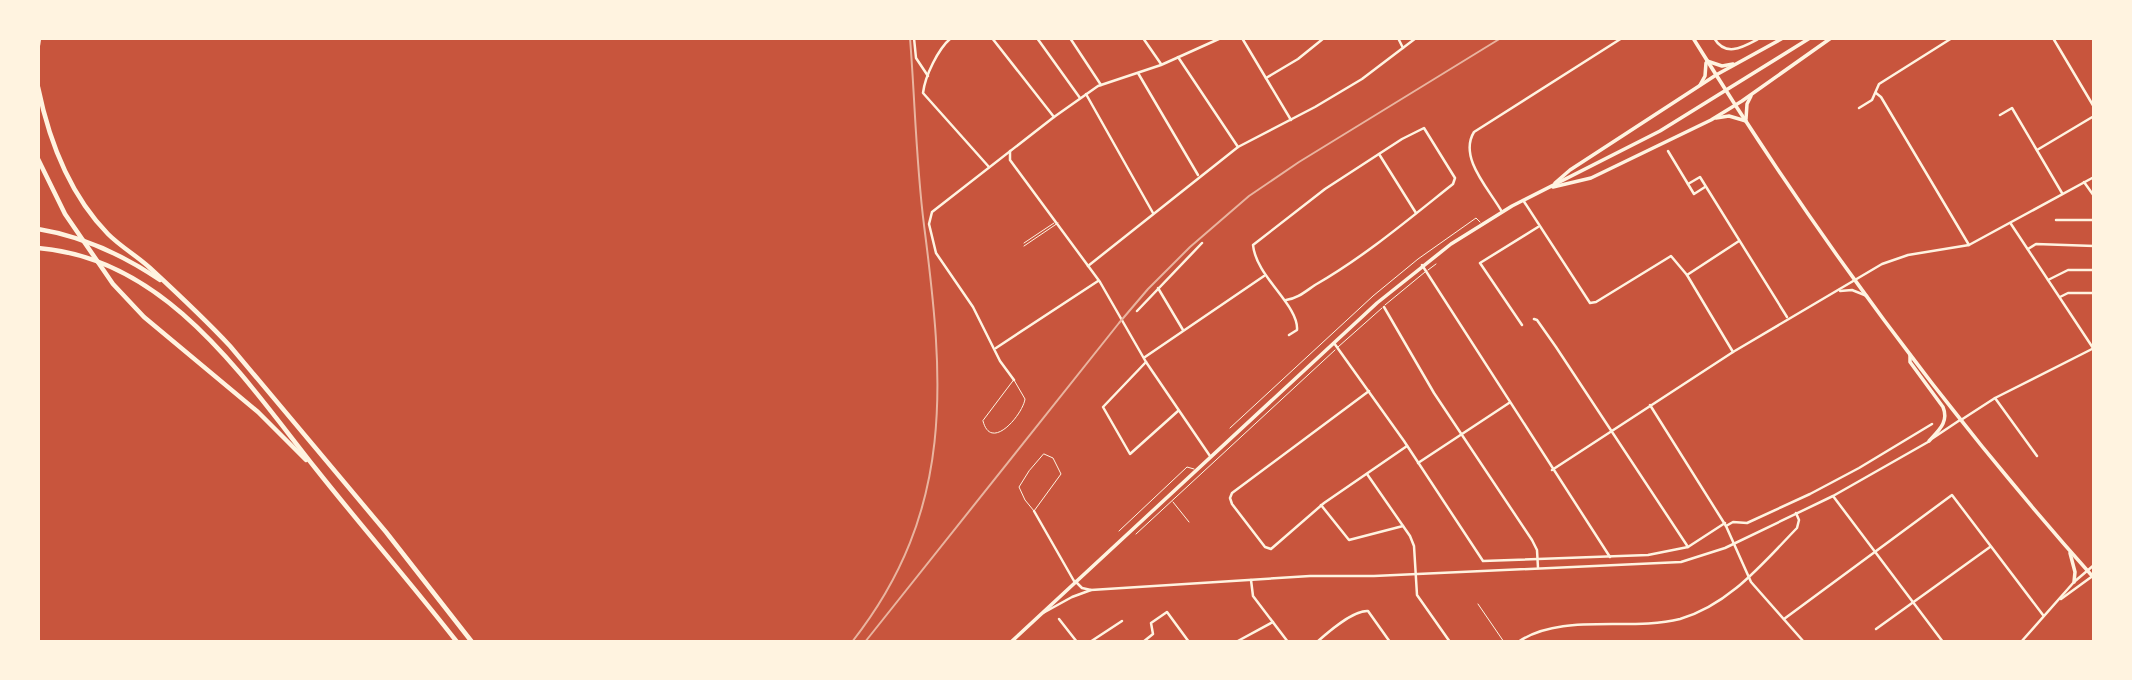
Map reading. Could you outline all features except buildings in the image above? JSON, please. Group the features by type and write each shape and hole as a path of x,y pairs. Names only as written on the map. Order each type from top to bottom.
{"highway":[{"path":"38,45 39,38"},
{"path":"38,87 51,139 84,205 109,235 148,266 206,320 254,374 386,532 472,642"},
{"path":"38,159 65,214 113,284 144,317 248,403 315,468"},
{"path":"38,229 86,241 135,264 169,287"},
{"path":"38,248 69,252 105,263 166,300 222,354 457,642"}],"main road":[{"path":"1693,38 1746,122 1854,280 1960,421 2093,576"},
{"path":"1550,187 1570,170 1716,75 1783,38"},
{"path":"1011,642 1334,342 1422,265 1482,223 1641,141 1810,38"},
{"path":"1550,187 1591,178 1711,120 1831,38"},
{"path":"1707,61 1721,65 1738,63"},
{"path":"1696,89 1704,76 1707,61"},
{"path":"1746,122 1747,104 1755,92"},
{"path":"1711,120 1728,116 1746,122"},
{"path":"1909,353 1910,362 1946,415 1942,426 1929,441"},
{"path":"2070,551 2075,572 2074,582"}],"street":[{"path":"914,38 916,58 928,76"},
{"path":"951,38 928,76 923,93 989,167"},
{"path":"992,38 1054,117"},
{"path":"1037,38 1080,97"},
{"path":"1070,38 1101,85"},
{"path":"1143,38 1161,65"},
{"path":"1014,380 1000,361 996,348 960,286 936,253 930,235 930,217 936,208 1080,97 1101,85 1161,65 1221,38"},
{"path":"1242,38 1291,120"},
{"path":"1265,78 1298,59 1324,38"},
{"path":"1398,38 1404,48"},
{"path":"1088,266 1238,147 1368,76 1416,38"},
{"path":"1502,212 1471,159 1469,146 1474,132 1622,38"},
{"path":"1714,38 1723,48 1732,50 1760,38"},
{"path":"1859,108 1871,100 1879,84 1952,38"},
{"path":"2053,38 2094,107"},
{"path":"1178,57 1238,147"},
{"path":"1138,72 1199,177"},
{"path":"1876,93 1881,97 1969,245"},
{"path":"1086,94 1153,213"},
{"path":"2000,115 2012,108 2063,194"},
{"path":"2037,150 2094,116"},
{"path":"1286,300 1293,299 1367,251 1455,181 1424,128 1316,195 1253,245 1265,276 1286,300 1298,326 1297,330 1289,335"},
{"path":"1010,151 1010,160 1088,266 1178,411 1210,457"},
{"path":"1668,151 1694,194 1705,187"},
{"path":"1379,154 1416,213"},
{"path":"1688,184 1700,177 1788,318"},
{"path":"1552,470 1733,352 1882,264 1901,257 1969,245 2094,177"},
{"path":"2084,182 2094,197"},
{"path":"1523,200 1590,303 1596,302 1667,257 1673,257 1687,275 1733,352"},
{"path":"2056,220 2094,220"},
{"path":"1034,511 1075,581 1083,589 1091,590 1251,580 1672,563 1706,555 1833,496 1929,441 1995,398 2093,348 2088,336 2011,224"},
{"path":"1522,325 1480,263 1539,226"},
{"path":"1687,275 1739,241"},
{"path":"1137,311 1202,243"},
{"path":"2028,249 2036,244 2094,246"},
{"path":"1422,265 1610,557"},
{"path":"2048,280 2068,270 2094,270"},
{"path":"1178,411 1130,454 1103,407 1145,359 1183,330 1265,276"},
{"path":"996,348 1098,281"},
{"path":"1158,288 1183,330"},
{"path":"1833,293 1848,289 1867,297"},
{"path":"2060,297 2068,293 2094,293"},
{"path":"1384,307 1415,363 1532,540 1538,568"},
{"path":"1534,319 1688,547"},
{"path":"2088,336 2094,333"},
{"path":"1334,342 1483,561 1648,555 1688,547 1725,524 1747,523 1782,507 1890,450 1932,424"},
{"path":"1369,391 1232,493 1232,503 1265,547 1271,549 1321,505 1407,446"},
{"path":"1995,398 2037,456"},
{"path":"1418,463 1509,403"},
{"path":"1650,405 1725,524 1749,577 1804,642"},
{"path":"1367,473 1414,546 1418,597 1450,642"},
{"path":"1784,619 1952,495 2043,615"},
{"path":"1833,496 1943,642"},
{"path":"1321,505 1349,540 1403,526"},
{"path":"1518,642 1537,632 1553,628 1656,623 1679,619 1712,606 1749,577 1797,528 1799,520 1796,513"},
{"path":"1876,629 1990,547"},
{"path":"2056,603 2074,582 2094,565"},
{"path":"2021,642 2056,603 2093,576"},
{"path":"1251,580 1253,596 1288,642"},
{"path":"1040,615 1091,590"},
{"path":"1317,642 1361,610 1368,611 1390,642"},
{"path":"1143,642 1153,634 1151,622 1167,612 1189,642"},
{"path":"1059,619 1077,642"},
{"path":"1090,642 1122,621"},
{"path":"1236,642 1273,622"}],"lane":[{"path":"1236,433 1231,427 1390,282 1476,218 1482,223"},
{"path":"1024,245 1057,222"},
{"path":"1136,534 1338,348 1436,264"},
{"path":"1014,380 1023,392 1023,409 1006,428 995,433 985,427 984,421 1014,380"},
{"path":"1049,455 1061,474 1034,511 1019,487 1041,457 1049,455"},
{"path":"1119,531 1188,467 1196,469"},
{"path":"1173,502 1189,522"},
{"path":"1478,604 1504,642"}],"railway":[{"path":"852,642 886,593 910,543 926,493 934,442 936,337 919,178 910,38"},
{"path":"865,642 1119,323 1190,247 1249,196 1299,162 1501,38"}]}
